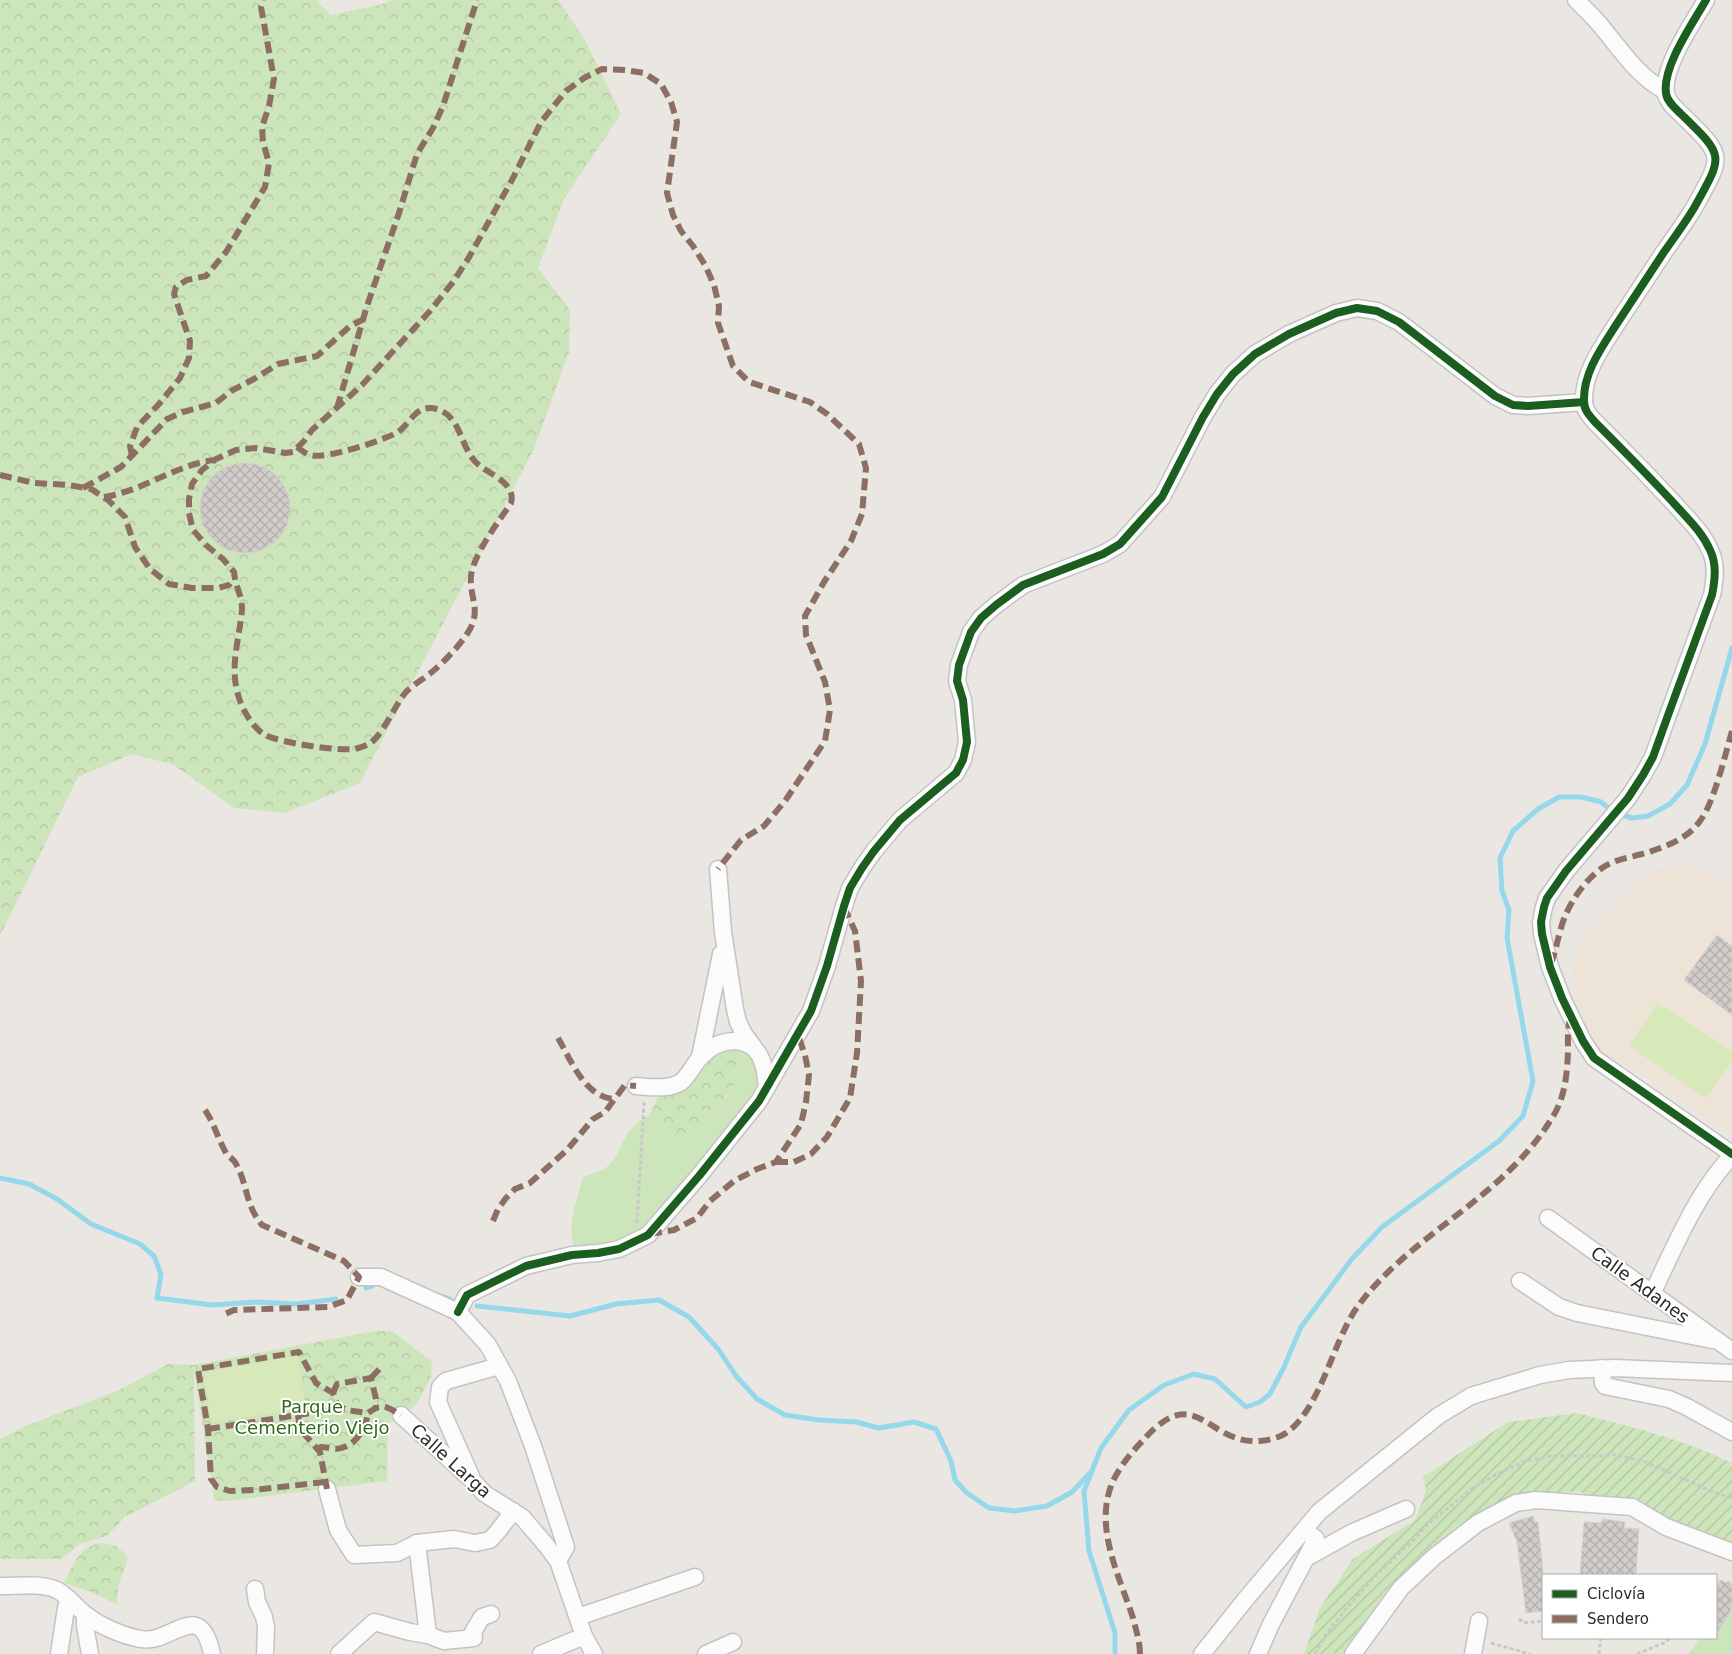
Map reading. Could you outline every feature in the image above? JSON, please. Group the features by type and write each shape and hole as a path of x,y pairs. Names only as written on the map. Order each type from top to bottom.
{"street":[{"path":"1576,0 1605,30 1629,62 1648,81 1665,91"},
{"path":"1652,1294 1712,1179 1732,1155 1594,1058 1583,1041 1555,982 1544,944 1542,915 1547,898 1566,871 1628,798 1652,757 1706,613 1715,579 1711,550 1700,533 1663,491 1596,424 1587,412 1584,402 1590,370 1635,296 1693,210 1715,169 1716,155 1713,147 1705,136 1672,106 1665,91 1668,72 1673,59 1706,0"},
{"path":"458,1312 467,1295 526,1266 572,1255 598,1253 619,1248 648,1235 687,1190 748,1115 767,1087 811,1011 827,966 850,888 862,868 900,820 956,773 963,760 967,742 963,700 958,681 959,665 971,632 981,618 996,604 1023,585 1103,554 1120,544 1162,497 1203,417 1217,394 1233,374 1255,354 1289,334 1336,313 1357,308 1377,311 1399,322 1495,396 1513,405 1528,406 1584,402"},
{"path":"718,869 723,932 738,1022 744,1034 761,1056 767,1087"},
{"path":"700,1057 721,959 723,932"},
{"path":"640,1087 663,1087 681,1082 700,1057 712,1046 720,1043 742,1041 753,1046"},
{"name":"Calle Adanes","path":"1548,1218 1732,1351"},
{"path":"359,1277 381,1277 458,1312 488,1345 508,1381 533,1446 566,1547 558,1561"},
{"path":"1520,1281 1559,1307 1577,1313 1717,1341"},
{"path":"473,1481 438,1402 440,1387 446,1381 499,1366"},
{"path":"1202,1654 1319,1512 1438,1416 1471,1396 1540,1375 1569,1370 1602,1368 1732,1373"},
{"path":"1602,1368 1603,1383 1608,1388 1669,1399 1732,1432"},
{"name":"Calle Larga","path":"401,1416 485,1494 522,1517 558,1561 584,1636 594,1654"},
{"path":"327,1489 338,1530 354,1555 397,1553 417,1543 454,1539 475,1543 490,1540 512,1511"},
{"path":"1353,1654 1401,1588 1414,1575 1478,1523 1516,1503 1536,1500 1632,1507 1666,1527 1732,1552"},
{"path":"1308,1557 1351,1533 1406,1509"},
{"path":"1258,1654 1270,1624 1308,1557 1316,1539 1306,1530"},
{"path":"417,1543 428,1635"},
{"path":"578,1617 695,1577"},
{"path":"0,1586 44,1586 56,1590 69,1599 85,1615 102,1626 143,1640 158,1638 184,1627 194,1626 203,1630 209,1638 212,1654"},
{"path":"255,1589 257,1602 264,1617 266,1627 265,1654"},
{"path":"59,1654 69,1599"},
{"path":"339,1654 374,1622 428,1635 444,1641 474,1638 473,1632 482,1617 491,1614"},
{"path":"85,1615 86,1635 90,1654"},
{"path":"1474,1647 1479,1621"},
{"path":"540,1654 584,1636"},
{"path":"706,1654 733,1642"}],"path":[{"path":"635,1241 644,1102 640,1087"},
{"path":"1726,1584 1732,1580"},
{"path":"1519,1619 1524,1623 1542,1621"},
{"path":"1599,1654 1600,1639"},
{"path":"1637,1654 1669,1639"},
{"path":"1474,1647 1530,1654"}],"shaded area":[{"path":"1693,866 1725,883 1732,891 1732,1134 1596,1046 1587,1032 1572,973 1574,959 1586,935 1657,868"}],"green space":[{"path":"0,0 316,0 331,15 383,4 393,0 558,0 584,38 621,114 564,199 538,268 570,310 569,352 534,449 360,783 284,813 234,808 174,765 132,754 78,777 0,936"},
{"path":"1657,1003 1732,1051 1732,1061 1706,1098 1629,1046"},
{"path":"720,1049 743,1049 750,1053 759,1071 757,1085 751,1099 672,1196 641,1228 628,1236 611,1241 574,1247 572,1221 583,1177 605,1169 615,1158 628,1132 638,1122 650,1115 662,1128 700,1131 733,1088 711,1057"},
{"path":"719,1054 738,1061 739,1075 733,1087 700,1131 690,1135 673,1134 662,1128 650,1115 659,1094 677,1093 687,1089 697,1079 711,1057"},
{"name":"Parque Cementerio Viejo","path":"375,1331 392,1331 432,1362 431,1376 417,1404 388,1424 387,1481 228,1501 214,1500 194,1370 195,1481 125,1517 107,1536 80,1544 61,1559 0,1559 0,1439 23,1427 119,1390 168,1364 194,1365"},
{"path":"298,1355 306,1408 212,1422 203,1373"},
{"path":"1577,1413 1675,1440 1732,1463 1732,1544 1580,1492 1525,1492 1483,1514 1399,1582 1343,1654 1304,1654 1320,1608 1353,1559 1415,1520 1426,1491 1423,1477 1508,1422"},
{"path":"102,1543 116,1546 127,1556 126,1566 118,1586 118,1605 89,1591 64,1583 78,1557 88,1548"},
{"path":"1732,1604 1732,1651 1730,1654 1688,1654 1701,1639 1717,1639 1717,1625 1725,1620"}],"building":[{"path":"245,463 262,466 277,476 287,491 290,508 287,525 277,540 262,550 245,553 228,550 213,540 203,525 200,508 203,491 213,476 228,466"},
{"path":"1717,935 1732,946 1732,1015 1684,980"},
{"path":"1533,1516 1535,1522 1538,1522 1543,1571 1542,1611 1526,1613 1517,1542 1509,1523"},
{"path":"1603,1519 1625,1522 1624,1528 1639,1529 1636,1574 1580,1574 1584,1522 1601,1523"},
{"path":"1720,1580 1732,1585 1730,1612 1717,1633 1717,1586"}],"waterway":[{"path":"1115,1654 1115,1633 1089,1551 1084,1491 1101,1448 1129,1410 1164,1385 1194,1374 1215,1379 1246,1407 1260,1402 1270,1394 1301,1327 1351,1260 1382,1227 1499,1141 1523,1116 1533,1081 1507,938 1509,910 1502,891 1500,858 1513,831 1538,809 1559,797 1581,797 1601,802 1615,813 1632,818 1648,816 1670,804 1687,785 1705,744 1732,648"},
{"path":"0,1178 29,1184 57,1199 91,1224 140,1244 154,1256 161,1274 157,1298 212,1305 256,1302 297,1304 336,1299"},
{"path":"366,1288 372,1286"},
{"path":"441,1296 450,1299"},
{"path":"477,1306 570,1316 616,1304 659,1300 689,1317 719,1350 736,1376 757,1399 785,1415 819,1420 856,1422 879,1428 914,1422 936,1429 951,1461 955,1480 967,1493 989,1508 1015,1511 1047,1506 1072,1492 1090,1473"}],"marked path":[{"path":"132,456 130,446 137,427 180,378 189,358 190,341 174,294 176,287 187,280 206,276 226,252 265,187 269,163 263,142 262,127 269,106 274,79 261,7 263,0"},
{"path":"337,408 367,306 417,154 433,128 443,106 477,0"},
{"path":"297,447 299,448 304,452 308,454 317,456 341,452 381,440 398,432 416,413 427,408 435,409 449,416 474,460 502,481 512,496 511,503 476,558 471,576 475,611 472,626 442,663 406,692 374,740 367,745 355,749 309,746 273,738 265,735 258,729 246,714 235,681 235,658 242,609 241,600 234,572 193,530 189,513 192,484 202,470 216,459 236,450 256,448 285,453 293,452 304,441 312,430 362,385 430,311 453,282 513,178 541,122 566,91 584,78 602,69 644,73 661,84 671,102 677,122 667,193 673,215 681,231 705,265 714,285 719,306 718,323 733,366 749,382 810,402 827,414 859,444 866,468 862,514 851,541 824,582 805,616 806,635 825,682 830,710 825,741 785,801 764,826 741,840 718,869"},
{"path":"83,488 121,467 167,419 183,412 216,403 231,391 278,364 317,356 350,326 364,319"},
{"path":"104,497 132,489 186,467 214,460"},
{"path":"0,475 34,483 69,485 91,489 108,500 125,517 135,547 150,569 169,584 192,588 218,588 229,585 234,579"},
{"path":"1551,964 1567,911 1588,880 1602,868 1613,862 1672,843 1696,827 1710,803 1732,731"},
{"path":"776,1162 794,1162 811,1154 827,1137 850,1098 857,1053 861,981 855,931 844,907"},
{"path":"1140,1654 1139,1640 1115,1568 1107,1533 1106,1515 1108,1498 1113,1481 1120,1469 1146,1437 1163,1422 1178,1415 1191,1415 1242,1440 1260,1441 1274,1438 1283,1435 1298,1422 1318,1391 1341,1337 1358,1306 1380,1280 1404,1257 1509,1171 1532,1146 1552,1118 1560,1102 1566,1078 1568,1029 1571,1016"},
{"path":"650,1234 674,1230 697,1218 710,1201 734,1181 776,1162 801,1124 806,1102 809,1075 798,1035"},
{"path":"558,1038 574,1067 587,1085 604,1097 615,1099"},
{"path":"493,1221 498,1209 506,1198 515,1189 530,1183 567,1150 593,1119 605,1112 625,1085 636,1086"},
{"path":"205,1110 226,1153 234,1161 240,1172 252,1210 262,1225 344,1261 359,1277 347,1300 328,1307 234,1310 223,1315"},
{"path":"325,1482 254,1490 230,1491 217,1487 211,1479 208,1429 198,1369 299,1352 316,1383 333,1393 337,1404 346,1410"},
{"path":"371,1378 383,1365"},
{"path":"333,1393 337,1384 371,1378 376,1407"},
{"path":"208,1429 330,1410 368,1413 385,1407 401,1415"},
{"path":"318,1449 321,1447 339,1449 356,1440 363,1430 368,1413"},
{"path":"298,1415 300,1429 320,1452 327,1489"}],"cycle path":[{"path":"1706,0 1673,58 1666,82 1666,93 1672,105 1706,139 1712,148 1715,166 1691,214 1599,351 1587,380 1584,405 1592,418 1670,499 1704,539 1714,561 1715,572 1712,595 1653,757 1628,798 1566,871 1547,898 1541,922 1550,967 1562,998 1583,1041 1594,1058 1732,1154"},
{"path":"458,1312 467,1295 526,1266 572,1255 619,1249 648,1235 699,1176 759,1101 811,1011 827,966 850,888 862,868 900,820 956,773 963,760 967,742 963,700 957,681 959,665 971,632 981,618 1023,585 1103,554 1120,544 1162,497 1203,417 1217,394 1233,374 1255,354 1289,334 1336,313 1357,308 1377,311 1399,322 1495,396 1513,405 1528,406 1584,402"}]}
